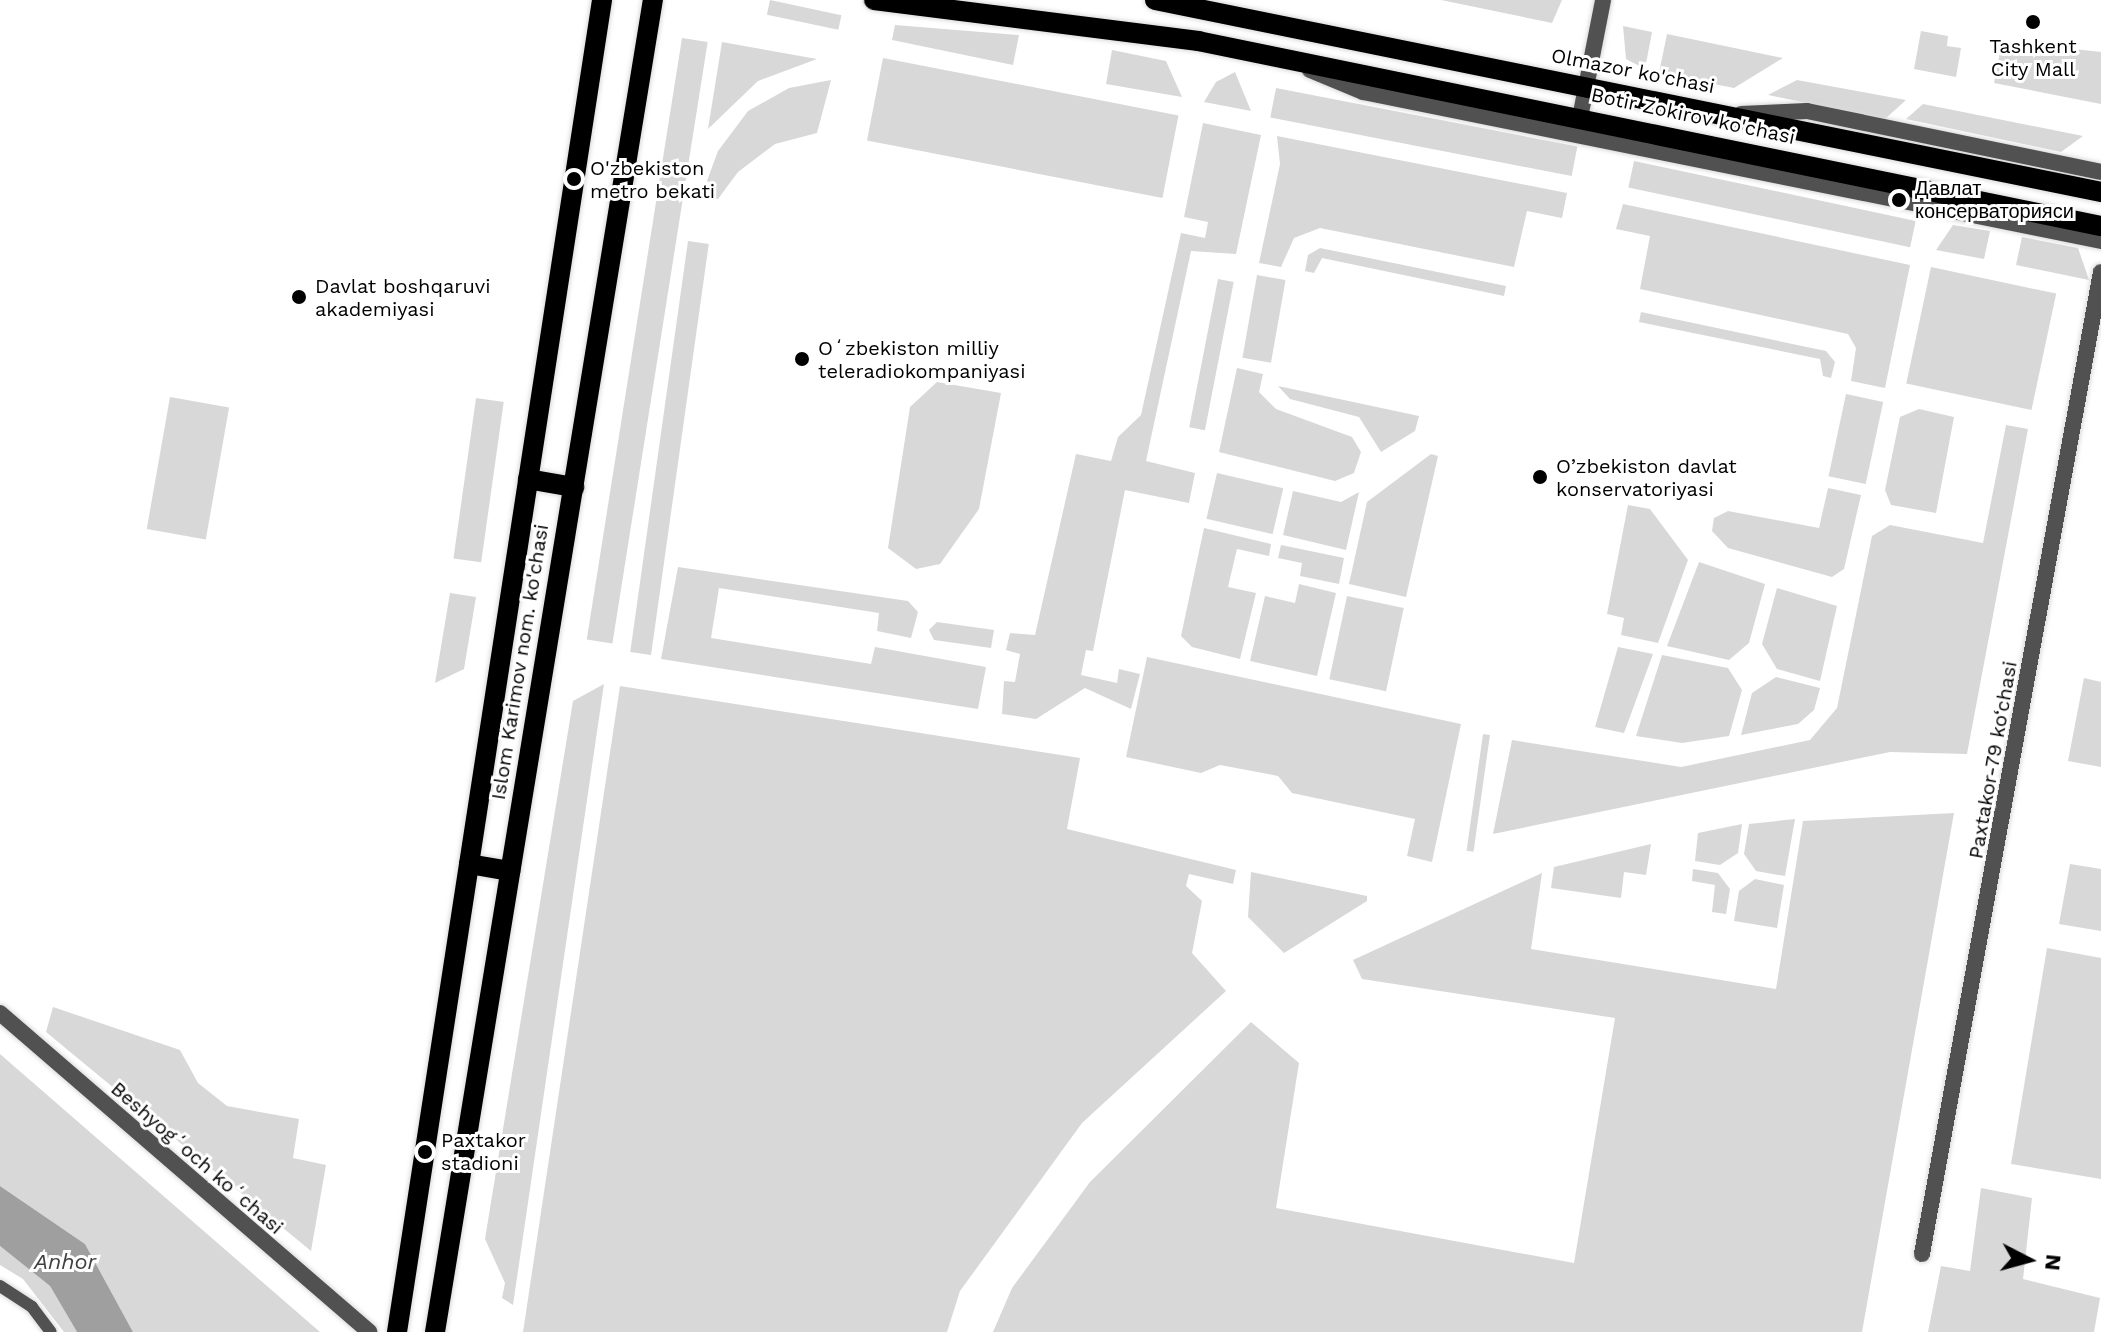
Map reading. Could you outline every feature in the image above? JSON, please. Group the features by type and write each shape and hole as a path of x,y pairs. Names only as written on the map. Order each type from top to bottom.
{"main road":[{"name":"Islom Karimov nom. ko'chasi","path":"397,1332 602,0"},
{"name":"Islom Karimov nom. ko'chasi","path":"435,1332 653,0"},
{"name":"Botir Zokirov ko'chasi","path":"874,0 921,8 1117,27 1274,56 1578,126 2101,226"},
{"name":"Olmazor ko'chasi","path":"1155,0 2101,192"},
{"path":"528,479 574,487"},
{"path":"469,864 510,871"}],"street":[{"path":"1603,0 1578,126 2101,241"},
{"name":"Botir Zokirov ko'chasi","path":"1725,114 1807,111 2101,172"},
{"name":"Paxtakor-79 ko‘chasi","path":"1922,1254 2101,272"},
{"name":"Beshyogʻoch koʻchasi","path":"0,1013 369,1332"},
{"name":"Beshyogʻoch koʻchasi","path":"0,1023 351,1332"},
{"path":"0,1286 32,1307 51,1332"}],"shaded area":[{"path":"770,0 841,15 838,30 767,15"},
{"path":"1441,0 1562,0 1552,23"},
{"path":"895,25 1019,35 1013,65 892,40"},
{"path":"1623,26 1652,32 1645,69 1626,59"},
{"path":"1921,31 1948,36 1947,46 1961,48 1956,77 1914,69"},
{"path":"1667,34 1783,58 1734,88 1659,73"},
{"path":"682,38 708,42 612,644 587,640"},
{"path":"2002,41 2101,52 2101,104 1994,83"},
{"path":"722,42 817,59 758,81 708,129"},
{"path":"1112,50 1166,61 1182,97 1106,84"},
{"path":"883,58 1178,115 1162,198 867,140"},
{"path":"1235,72 1251,111 1204,102 1216,82"},
{"path":"831,80 817,133 775,144 738,172 718,199 701,197 718,151 748,111 789,88"},
{"path":"1797,80 1906,100 1885,119 1768,95"},
{"path":"1276,88 1577,147 1572,176 1270,117"},
{"path":"1923,104 2083,136 2061,152 1906,119"},
{"path":"1203,123 1261,135 1236,254 1191,251 1146,461 1195,473 1189,503 1125,490 1093,651 1086,650 1081,675 1117,683 1119,669 1140,674 1131,709 1085,688 1036,719 1002,714 1004,681 1015,682 1020,654 1006,650 1010,633 1035,635 1076,454 1111,461 1118,437 1141,415 1181,233 1205,238 1208,222 1184,217"},
{"path":"1277,136 1567,193 1562,218 1527,211 1514,267 1320,228 1294,238 1281,267 1259,263 1280,164"},
{"path":"1634,161 1916,221 1910,247 1628,187"},
{"path":"1623,204 1910,265 1885,388 1851,381 1856,348 1848,334 1640,289 1650,236 1616,229"},
{"path":"1953,225 1990,231 1984,259 1936,250"},
{"path":"2022,237 2078,248 2089,280 2016,265"},
{"path":"688,241 709,244 651,655 630,652"},
{"path":"1320,248 1506,286 1504,296 1322,258 1314,273 1305,271 1308,255"},
{"path":"1931,267 2056,294 2031,410 1906,383"},
{"path":"1257,275 1286,280 1271,363 1242,358"},
{"path":"1218,279 1234,282 1205,430 1189,427"},
{"path":"1641,312 1826,351 1835,362 1831,378 1823,376 1820,359 1639,322"},
{"path":"1237,368 1263,374 1259,392 1276,409 1352,437 1361,452 1354,473 1335,481 1219,452"},
{"path":"937,382 1001,393 979,509 940,564 916,569 888,548 910,407"},
{"path":"1278,386 1419,416 1415,431 1381,452 1359,417 1290,399"},
{"path":"1846,394 1883,402 1866,484 1829,476"},
{"path":"170,397 229,407 206,539 147,529"},
{"path":"476,398 504,402 481,562 453,558"},
{"path":"1919,409 1954,417 1936,513 1891,505 1885,490 1900,417"},
{"path":"2006,425 2028,429 1967,754 1890,752 1493,834 1512,740 1681,767 1810,740 1837,708 1872,536 1890,525 1983,543"},
{"path":"1431,454 1438,456 1406,597 1349,584 1367,502"},
{"path":"1217,473 1283,488 1273,534 1206,519"},
{"path":"1828,488 1861,495 1844,569 1832,577 1728,548 1712,531 1714,518 1728,511 1819,528"},
{"path":"1293,491 1341,502 1359,492 1346,550 1283,535"},
{"path":"1628,505 1650,509 1688,560 1658,643 1621,635 1624,618 1607,614"},
{"path":"1204,528 1271,544 1269,556 1237,549 1228,587 1256,593 1240,659 1192,647 1181,636"},
{"path":"1281,545 1344,558 1339,584 1300,576 1302,563 1278,558"},
{"path":"1699,562 1765,584 1749,643 1729,660 1667,646"},
{"path":"678,567 908,601 918,612 911,638 877,631 879,613 719,588 711,638 871,664 875,647 986,667 978,709 661,659"},
{"path":"1299,584 1336,593 1317,676 1250,661 1265,596 1295,603"},
{"path":"1777,588 1837,606 1820,681 1777,669 1762,644"},
{"path":"450,593 476,597 464,669 435,683"},
{"path":"1347,596 1404,608 1386,691 1329,679"},
{"path":"937,622 994,630 991,648 934,640 929,630"},
{"path":"1618,647 1653,654 1624,733 1595,727"},
{"path":"1662,655 1728,668 1742,690 1729,736 1682,743 1636,736"},
{"path":"1147,657 1461,724 1432,862 1407,856 1415,819 1292,793 1278,776 1220,765 1201,773 1126,757"},
{"path":"1776,677 1820,688 1814,710 1798,724 1741,735 1752,693"},
{"path":"2084,678 2101,682 2101,767 2068,761"},
{"path":"604,684 513,1305 502,1298 505,1283 485,1239 573,701"},
{"path":"620,686 1080,758 1067,829 1236,870 1233,884 1189,874 1186,886 1202,901 1192,953 1226,991 1082,1123 960,1291 947,1332 523,1332"},
{"path":"1483,734 1490,735 1474,852 1467,851"},
{"path":"1954,813 1862,1332 993,1332 1012,1288 1090,1182 1251,1022 1299,1063 1276,1208 1574,1263 1615,1018 1362,979 1353,960 1542,873 1531,949 1776,989 1803,821"},
{"path":"1795,819 1785,876 1756,871 1744,854 1749,824"},
{"path":"1742,824 1738,853 1720,865 1695,861 1698,833"},
{"path":"1651,844 1646,875 1624,872 1621,898 1551,888 1554,867"},
{"path":"2070,864 2101,869 2101,931 2059,924"},
{"path":"1693,869 1718,873 1730,889 1726,914 1712,912 1715,885 1692,881"},
{"path":"1251,872 1367,896 1367,901 1284,953 1248,917"},
{"path":"1755,879 1784,885 1777,928 1734,921 1739,891"},
{"path":"2047,948 2101,958 2101,1179 2011,1164"},
{"path":"53,1007 180,1050 198,1083 227,1106 299,1119 293,1158 326,1165 311,1251 46,1032"},
{"path":"0,1054 320,1332 133,1332 85,1244 0,1186"},
{"path":"1981,1188 2032,1198 2023,1279 2100,1298 2094,1332 1928,1332 1941,1266 1970,1271"},
{"path":"0,1246 50,1286 77,1332 64,1332 23,1279 0,1265"}],"water":[{"name":"Anhor","path":"0,1186 85,1244 133,1332 77,1332 50,1286 0,1246"}],"place":[{"name":"Tashkent City Mall","path":"2033,22"},
{"name":"O'zbekiston metro bekati","path":"574,179"},
{"name":"Давлат консерваторияси","path":"1899,200"},
{"name":"Davlat boshqaruvi akademiyasi","path":"299,297"},
{"name":"Oʻzbekiston milliy teleradiokompaniyasi","path":"802,359"},
{"name":"O’zbekiston davlat konservatoriyasi","path":"1540,477"},
{"name":"Paxtakor stadioni","path":"425,1152"}]}
